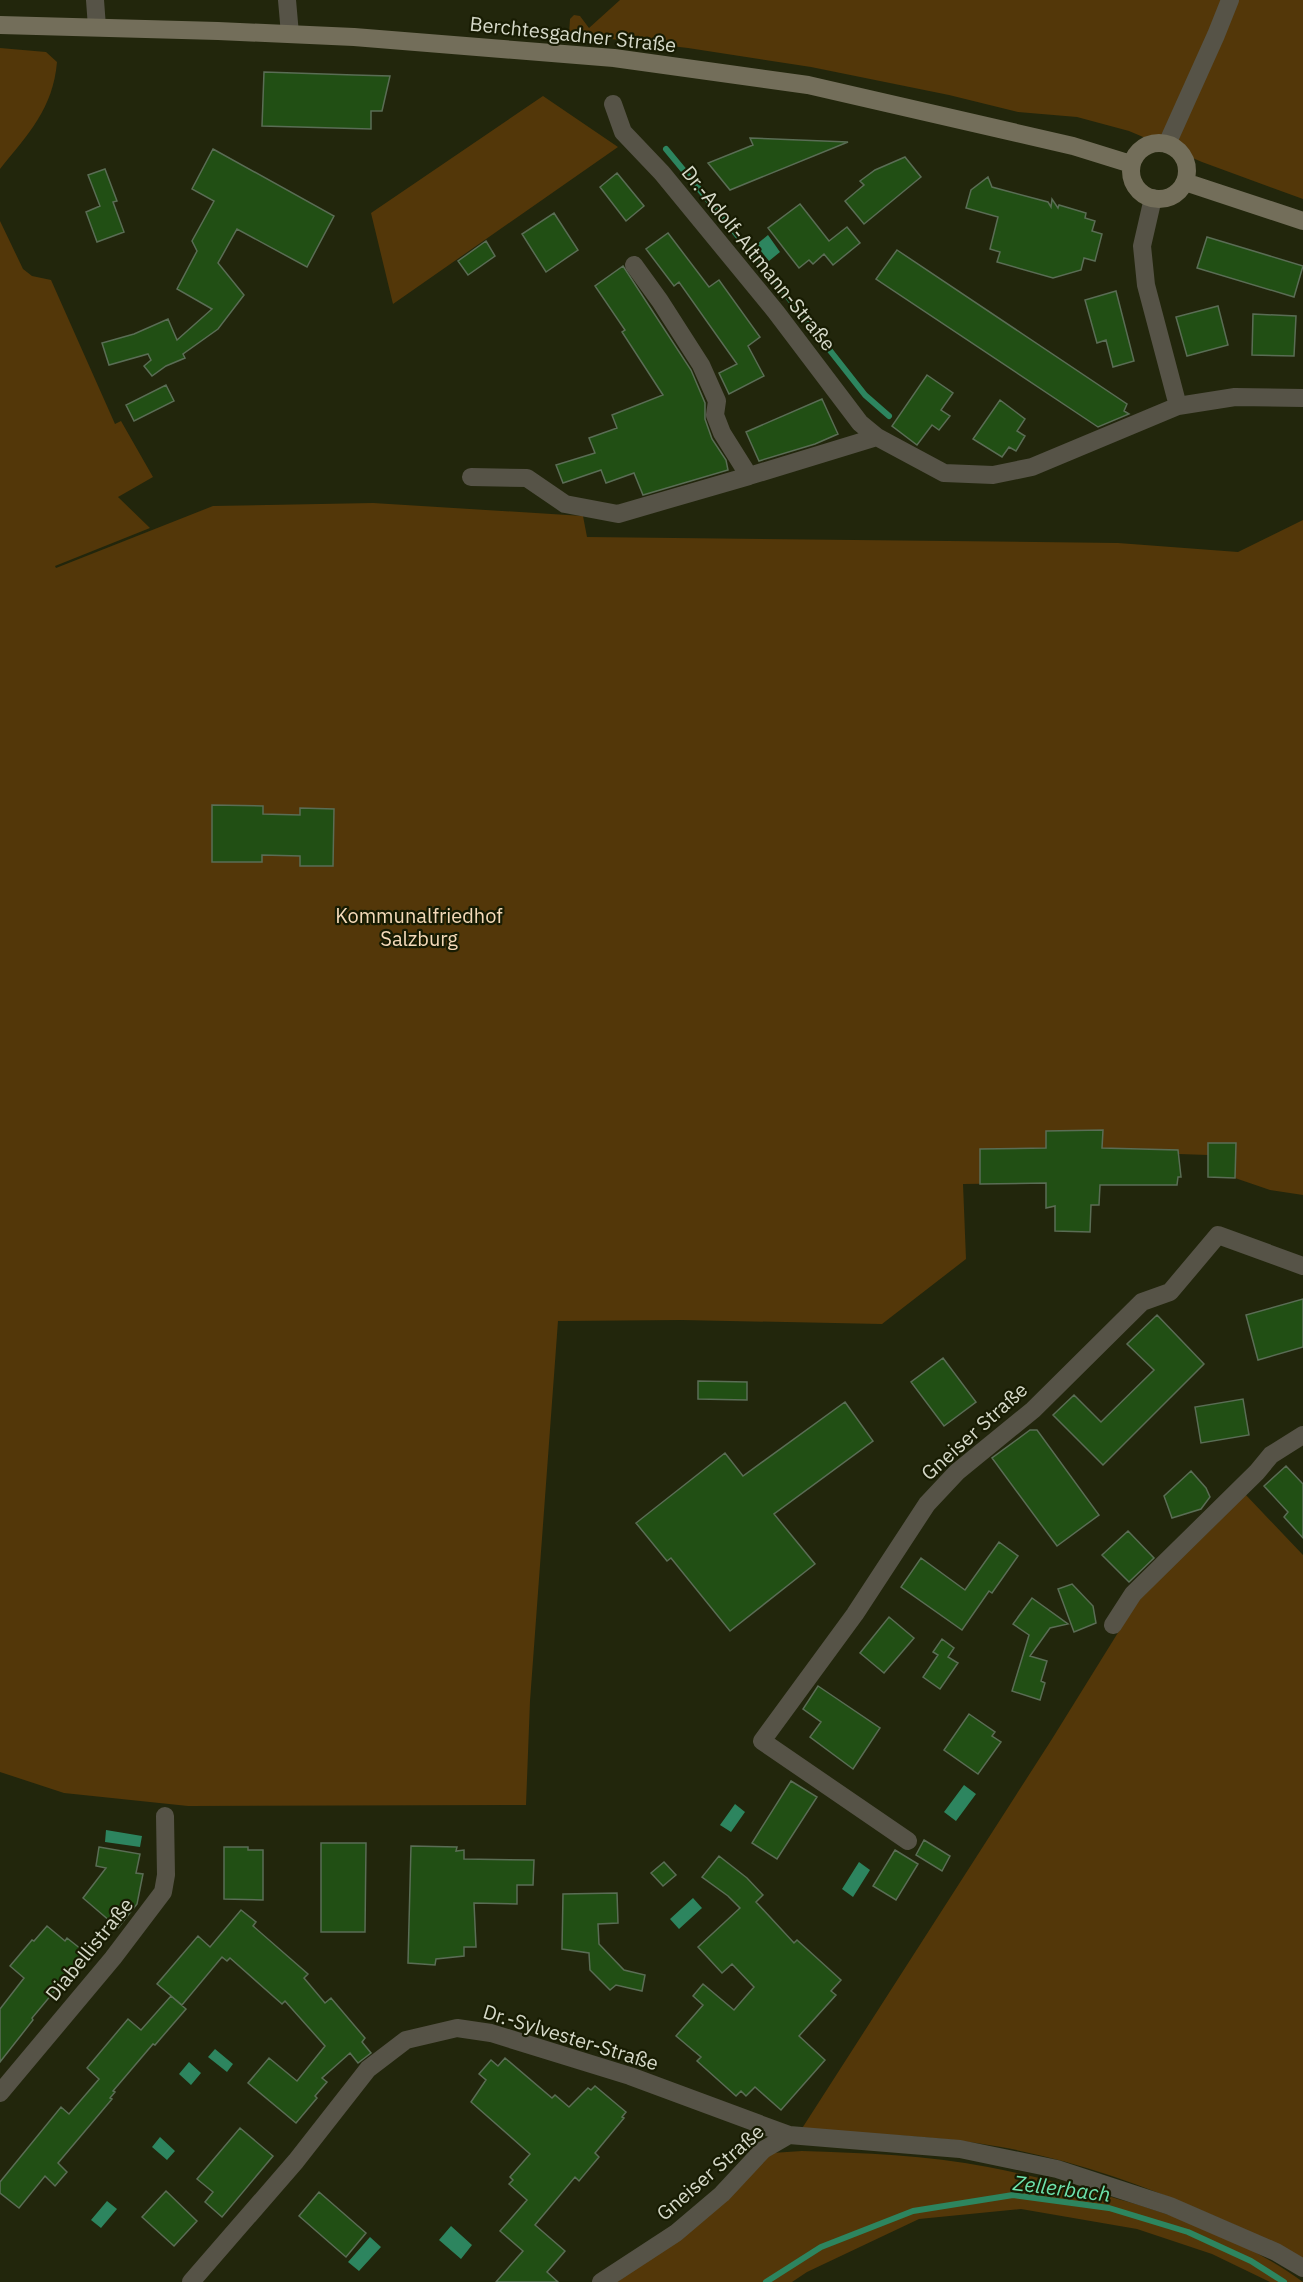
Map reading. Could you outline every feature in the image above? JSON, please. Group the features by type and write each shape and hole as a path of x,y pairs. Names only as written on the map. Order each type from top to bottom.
{"main road":[{"name":"Berchtesgadner Straße","path":"0,25 290,34 570,54 808,85 1073,146 1131,164"},
{"path":"1149,144 1167,144 1175,148 1186,163 1185,182 1171,196 1162,199 1153,198 1137,189 1131,173 1131,164 1135,155 1149,144"},
{"path":"1185,182 1303,221"}],"street":[{"path":"96,0 97,27"},
{"path":"287,0 290,34"},
{"path":"1167,144 1230,0"},
{"name":"Dr.-Adolf-Altmann-Straße","path":"613,104 623,132 662,173 776,312 860,423 877,438 944,473 993,476 1032,467 1178,406 1235,397 1303,398"},
{"path":"1153,198 1142,246 1146,285 1178,406"},
{"path":"634,265 701,365 717,401 715,416 722,433 749,476"},
{"path":"471,477 527,478 565,504 618,514 877,438"},
{"name":"Gneiser Straße","path":"908,1841 762,1742 855,1614 927,1504 957,1472 1033,1410 1142,1302 1170,1292 1218,1235 1303,1266"},
{"path":"1113,1625 1133,1594 1257,1472 1271,1455 1303,1435"},
{"name":"Diabellistraße","path":"0,2092 113,1958 163,1892 166,1875 165,1816"},
{"name":"Dr.-Sylvester-Straße","path":"191,2282 296,2161 368,2069 406,2040 456,2028 491,2033 630,2076 789,2135 960,2149 1057,2169 1170,2206 1276,2252 1303,2268"},
{"name":"Gneiser Straße","path":"601,2282 676,2233 722,2194 763,2150 789,2135"}],"green space":[{"path":"620,0 1303,0 1303,199 1202,162 1129,131 1077,117 1018,112 949,95 811,67 688,48 569,34 570,19 574,15 580,16 589,28"},
{"path":"0,48 46,52 57,62 55,79 45,107 38,120 0,169"},
{"path":"543,96 618,147 393,304 371,213"},
{"name":"Kommunalfriedhof Salzburg","path":"0,221 23,269 32,276 51,280 115,424 121,421 153,477 118,497 150,528 55,566 56,568 213,506 373,503 583,516 587,537 1118,543 1238,552 1303,520 1303,1195 1270,1190 1235,1178 1208,1177 1208,1155 1179,1154 1177,1185 1100,1185 1099,1205 1091,1206 1090,1232 1055,1231 1055,1207 1046,1208 1046,1183 963,1184 966,1259 882,1324 682,1320 558,1321 530,1701 526,1805 188,1806 64,1793 0,1772"},
{"path":"1245,1494 1303,1555 1303,2260 1255,2234 1180,2201 1130,2182 1027,2152 952,2140 801,2130 1052,1739 1137,1602"},
{"path":"802,2151 919,2157 965,2163 1078,2188 1160,2212 1209,2230 1257,2253 1303,2282 1270,2282 1212,2254 1137,2229 1021,2209 919,2219 807,2272 792,2282 609,2282 772,2153"}],"shaded area":[{"path":"768,235 780,252 769,261 756,245"},
{"path":"964,1785 976,1794 956,1821 944,1812"},
{"path":"735,1804 745,1812 731,1832 720,1825"},
{"path":"106,1830 142,1836 140,1847 105,1842"},
{"path":"859,1862 870,1870 853,1897 842,1889"},
{"path":"693,1898 702,1908 679,1929 670,1919"},
{"path":"215,2049 233,2064 227,2072 208,2057"},
{"path":"189,2062 201,2073 191,2085 179,2074"},
{"path":"160,2137 175,2151 167,2160 152,2147"},
{"path":"107,2201 117,2209 101,2228 91,2220"},
{"path":"451,2226 472,2245 461,2259 439,2240"},
{"path":"370,2237 381,2247 359,2271 348,2262"}],"building":[{"path":"264,72 390,76 382,111 371,111 371,129 262,126"},
{"path":"750,138 848,142 730,190 708,163 753,145"},
{"path":"213,149 334,216 307,267 237,229 218,263 244,295 218,329 183,354 185,358 166,366 152,376 144,366 151,360 148,354 109,365 102,343 134,334 168,319 177,340 212,309 177,289 197,251 192,241 214,201 192,189"},
{"path":"905,157 921,177 864,224 845,201 864,185 860,181 875,170"},
{"path":"105,169 117,201 113,202 124,232 97,242 86,212 100,206 88,175"},
{"path":"617,173 644,206 626,221 600,187"},
{"path":"988,177 992,187 1048,202 1051,207 1052,199 1058,208 1059,205 1086,213 1085,218 1095,221 1092,231 1102,234 1095,261 1084,258 1081,270 1053,278 997,262 1000,252 990,249 998,217 966,208 971,190"},
{"path":"800,204 829,241 847,227 860,243 833,265 824,254 813,264 809,260 799,268 768,228"},
{"path":"554,213 578,250 546,272 522,234"},
{"path":"668,233 709,287 719,280 760,337 748,346 764,376 729,394 719,373 737,364 679,282 674,286 646,249"},
{"path":"1207,237 1303,266 1294,297 1197,268"},
{"path":"486,241 495,256 468,275 458,261"},
{"path":"897,250 1127,404 1124,411 1129,414 1098,427 876,279"},
{"path":"623,266 691,370 705,403 705,419 712,439 726,460 728,470 643,495 634,473 606,483 601,470 563,483 556,465 595,453 589,438 617,428 612,415 663,395 622,332 625,330 595,286"},
{"path":"1116,291 1134,361 1113,367 1106,340 1097,343 1085,300"},
{"path":"1218,306 1228,345 1187,356 1176,317"},
{"path":"1253,314 1296,316 1294,356 1252,355"},
{"path":"927,375 953,393 941,410 950,416 939,430 932,425 917,445 892,426"},
{"path":"166,385 174,401 134,421 126,405"},
{"path":"822,399 838,434 815,444 759,461 746,432"},
{"path":"1000,400 1025,419 1017,431 1025,436 1016,451 1009,447 1002,457 973,439"},
{"path":"212,805 263,806 263,814 300,815 300,808 334,809 333,866 300,866 300,856 262,855 262,862 212,862"},
{"path":"1103,1130 1102,1148 1178,1150 1181,1177 1178,1177 1177,1185 1100,1185 1099,1205 1091,1205 1090,1232 1055,1231 1055,1206 1046,1208 1046,1183 980,1184 980,1149 1046,1148 1046,1131"},
{"path":"1208,1143 1236,1143 1235,1178 1208,1177"},
{"path":"1303,1299 1303,1347 1258,1360 1246,1315"},
{"path":"1157,1315 1204,1364 1103,1465 1053,1415 1074,1395 1101,1422 1154,1370 1127,1344"},
{"path":"943,1358 976,1402 944,1426 911,1382"},
{"path":"698,1381 747,1382 747,1400 698,1399"},
{"path":"1243,1399 1249,1435 1201,1443 1195,1407"},
{"path":"845,1402 873,1441 774,1514 815,1564 730,1631 671,1558 667,1561 636,1523 725,1453 743,1476"},
{"path":"1030,1430 1037,1430 1099,1515 1057,1546 992,1458"},
{"path":"1286,1466 1303,1484 1303,1538 1284,1517 1288,1512 1264,1486"},
{"path":"1191,1471 1206,1488 1210,1497 1201,1509 1172,1518 1164,1496"},
{"path":"1128,1531 1154,1558 1129,1582 1102,1555"},
{"path":"999,1542 1018,1556 992,1593 989,1591 962,1630 901,1587 921,1558 965,1590"},
{"path":"1072,1584 1093,1606 1096,1623 1074,1632 1058,1589"},
{"path":"1032,1598 1068,1624 1050,1628 1030,1656 1047,1661 1041,1681 1045,1683 1040,1700 1012,1691 1029,1635 1013,1624"},
{"path":"889,1617 914,1638 884,1673 860,1653"},
{"path":"942,1639 954,1648 948,1657 958,1663 940,1689 923,1677 938,1655 933,1652"},
{"path":"818,1686 880,1728 853,1769 810,1737 821,1722 803,1709"},
{"path":"969,1714 995,1732 992,1736 1001,1742 978,1774 944,1750"},
{"path":"791,1781 817,1797 777,1859 752,1843"},
{"path":"924,1840 950,1856 942,1871 916,1855"},
{"path":"321,1843 366,1843 365,1932 321,1932"},
{"path":"411,1846 457,1847 456,1851 464,1850 464,1859 534,1860 533,1885 517,1885 517,1904 474,1903 476,1947 464,1947 464,1956 436,1959 435,1965 408,1963"},
{"path":"99,1847 140,1854 136,1873 143,1874 137,1904 118,1928 83,1898 106,1868 96,1866"},
{"path":"224,1847 248,1847 248,1850 263,1850 263,1900 224,1899"},
{"path":"895,1850 918,1864 896,1900 873,1886"},
{"path":"719,1856 747,1878 763,1895 756,1902 794,1943 797,1940 841,1980 831,1991 836,1995 799,2036 825,2060 781,2110 755,2087 746,2096 741,2091 736,2096 697,2061 701,2057 676,2036 703,2005 693,1996 703,1984 734,2010 754,1987 732,1964 722,1973 698,1947 740,1908 702,1877"},
{"path":"664,1862 676,1875 663,1886 651,1873"},
{"path":"617,1893 618,1923 598,1924 599,1944 624,1970 645,1975 642,1991 616,1985 610,1990 590,1970 589,1953 562,1949 563,1894"},
{"path":"241,1910 256,1922 253,1926 308,1974 304,1978 325,2003 331,1998 365,2038 362,2042 371,2053 358,2063 350,2053 322,2078 327,2082 296,2123 248,2083 269,2058 297,2081 325,2046 285,2001 282,2004 230,1958 227,1961 222,1957 182,2005 157,1984 198,1936 210,1947"},
{"path":"47,1926 65,1941 67,1938 86,1953 32,2018 33,2020 0,2062 0,2009 24,1978 10,1966"},
{"path":"171,1996 186,2009 113,2091 115,2092 110,2098 112,2099 58,2163 67,2172 55,2186 45,2176 19,2208 0,2193 0,2182 61,2107 69,2114 99,2079 87,2068 128,2019 141,2030"},
{"path":"505,2058 552,2098 555,2095 569,2107 588,2088 591,2090 595,2086 626,2112 622,2117 624,2118 595,2153 599,2157 579,2181 575,2177 535,2225 565,2251 547,2272 558,2282 496,2282 523,2251 500,2231 527,2200 509,2184 513,2180 510,2177 530,2154 471,2102 486,2080 479,2074 491,2060 498,2066"},
{"path":"240,2128 273,2156 222,2217 205,2202 213,2192 197,2179"},
{"path":"166,2191 197,2221 174,2246 142,2217"},
{"path":"319,2192 366,2233 346,2257 299,2216"}],"waterway":[{"path":"666,149 780,287 865,395 889,416"},
{"name":"Zellerbach","path":"766,2282 821,2247 913,2211 1013,2195 1109,2208 1188,2232 1251,2261 1284,2282"}]}
